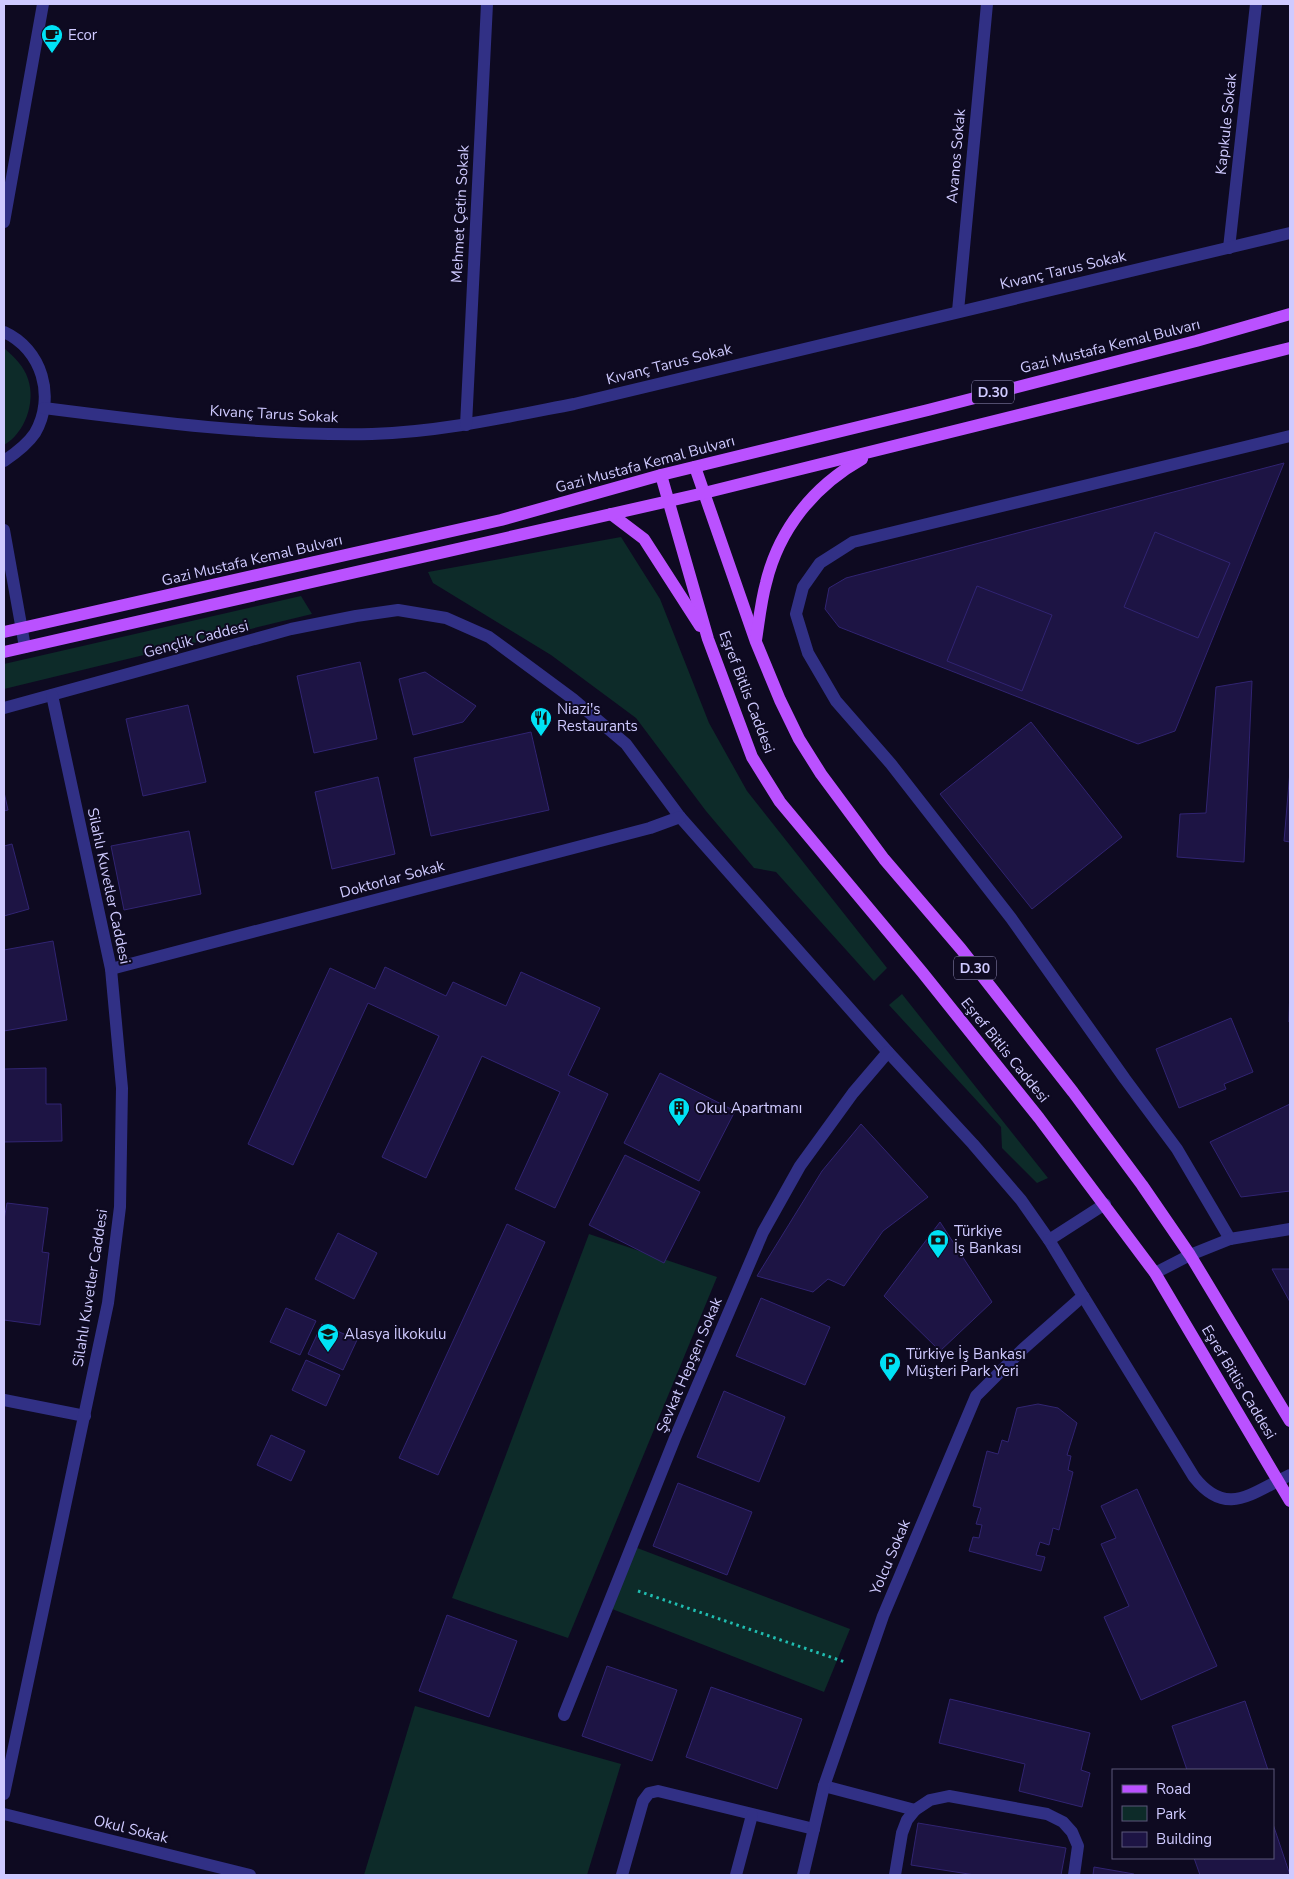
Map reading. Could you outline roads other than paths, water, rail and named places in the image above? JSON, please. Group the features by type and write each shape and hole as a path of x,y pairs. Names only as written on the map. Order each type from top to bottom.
{"main road":[{"name":"Gazi Mustafa Kemal Bulvarı","path":"4,632 492,522 662,475 928,410 1196,341 1290,314"},
{"name":"D.30","path":"704,494 1290,348"},
{"path":"756,642 766,582 782,538 809,498 843,469 878,450"},
{"name":"Eşref Bitlis Caddesi","path":"695,467 756,642 780,700 799,739 821,774 884,859 960,949 1073,1092 1142,1185 1190,1255 1290,1421"},
{"name":"Eşref Bitlis Caddesi","path":"662,475 708,639 752,757 780,802 922,972 1039,1118 1155,1273 1284,1477 1290,1501"},
{"path":"4,652 704,494"},
{"path":"612,514 644,539 708,639"}],"street":[{"path":"4,222 43,4"},
{"name":"Mehmet Çetin Sokak","path":"466,425 487,4"},
{"name":"Avanos Sokak","path":"958,311 987,4"},
{"name":"Kapıkule Sokak","path":"1229,248 1256,4"},
{"name":"Kıvanç Tarus Sokak","path":"44,408 165,424 274,433 373,434 466,425 574,404 1290,233"},
{"path":"4,332 26,346 37,363 44,380 45,396 44,408 34,434 20,450 4,461"},
{"path":"1230,1239 1177,1148 1124,1080 1011,918 891,764 836,701 808,653 796,614 802,587 820,563 853,542 1290,436"},
{"path":"4,530 25,647"},
{"name":"Gençlik Caddesi","path":"4,708 291,630 356,616 398,610 446,618 489,637 573,699 626,744 680,817 1021,1200 1049,1240 1194,1477 1205,1491 1220,1498 1238,1500 1284,1477"},
{"name":"Silahlı Kuvetler Caddesi","path":"4,1794 108,1303 120,1207 122,1088 111,969 52,696"},
{"name":"Doktorlar Sokak","path":"111,969 650,828 680,817"},
{"name":"Şevkat Hepşen Sokak","path":"564,1715 675,1438 763,1232 800,1166 853,1093 888,1052"},
{"path":"1049,1240 1105,1204"},
{"path":"1155,1273 1190,1255 1230,1239 1290,1229"},
{"name":"Yolcu Sokak","path":"803,1875 824,1786 884,1616 976,1396 1023,1349 1083,1296"},
{"path":"4,1400 85,1416"},
{"path":"824,1786 916,1810"},
{"path":"622,1875 643,1801 649,1793 658,1791 814,1830"},
{"path":"895,1875 902,1833 907,1820 916,1810 930,1800 948,1796 1047,1814 1064,1822 1072,1832 1078,1846 1074,1875"},
{"name":"Okul Sokak","path":"4,1814 250,1875"},
{"path":"736,1875 752,1815"}],"place":[{"name":"Ecor","path":"52,54"},
{"name":"Niazi's Restaurants","path":"541,737"},
{"name":"Okul Apartmanı","path":"679,1127"},
{"name":"Türkiye İş Bankası","path":"938,1259"},
{"name":"Alasya İlkokulu","path":"328,1353"},
{"name":"Türkiye İş Bankası Müşteri Park Yeri","path":"890,1382"}]}
